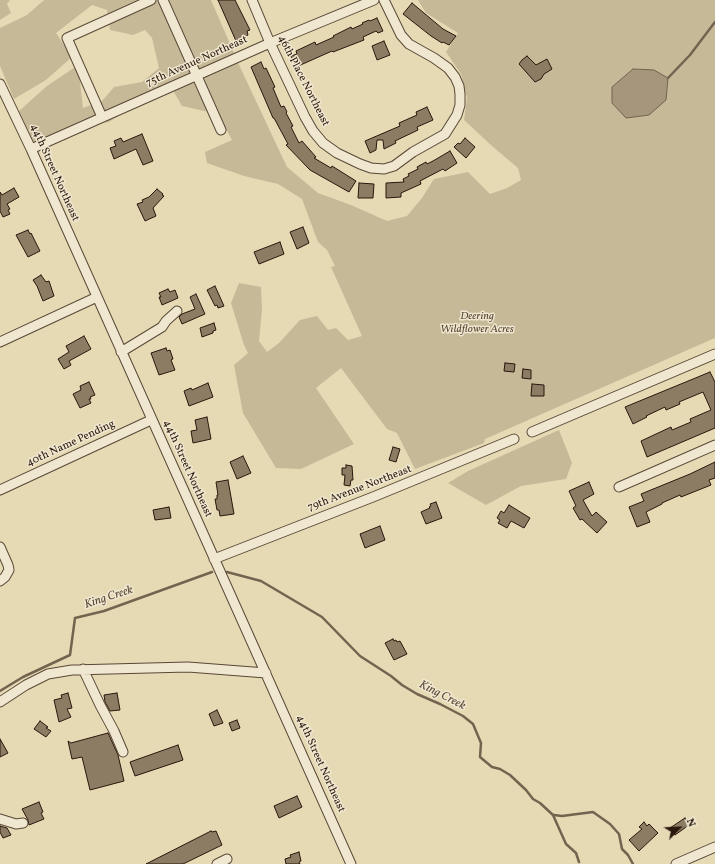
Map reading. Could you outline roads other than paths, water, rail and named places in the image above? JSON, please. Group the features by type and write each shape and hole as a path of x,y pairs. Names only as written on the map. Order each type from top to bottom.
{"street":[{"path":"102,117 67,38 151,0"},
{"path":"163,0 221,130"},
{"name":"46th Place Northeast","path":"252,0 270,43 313,131 323,143 337,153 371,168 384,169 394,166 413,152 445,134 457,115 460,106 459,86 455,77 448,68 409,44 401,35 384,0"},
{"name":"75th Avenue Northeast","path":"31,149 196,75 374,0"},
{"name":"44th Street Northeast","path":"0,84 31,149 351,864"},
{"path":"0,342 96,297"},
{"path":"121,352 162,327 177,311"},
{"path":"532,432 715,354"},
{"name":"40th Name Pending","path":"0,490 152,420"},
{"name":"79th Avenue Northeast","path":"214,559 373,497 514,439"},
{"path":"619,487 715,446"},
{"path":"0,547 8,564 9,570 5,577 0,581"},
{"path":"0,702 26,685 48,674 72,670 188,667 266,673"},
{"path":"84,669 123,752"},
{"path":"0,819 16,824 23,823"},
{"path":"676,864 715,847"},
{"path":"217,864 227,859"}],"waterway":[{"path":"668,78 690,55 715,22"},
{"name":"King Creek","path":"0,691 23,677 70,655 75,618 104,611 212,572"},
{"name":"King Creek","path":"227,572 261,581 322,617 360,656 402,685 417,694 463,716 473,724 481,743 480,757 492,767 500,769 510,775 533,799 540,803 553,815 566,844 576,853 579,862"},
{"name":"King Creek","path":"554,815 562,816 593,812 610,824 619,834 622,849 628,855 633,864"}],"park label":[{"name":"Deering Wildflower Acres","path":"477,323"}]}
